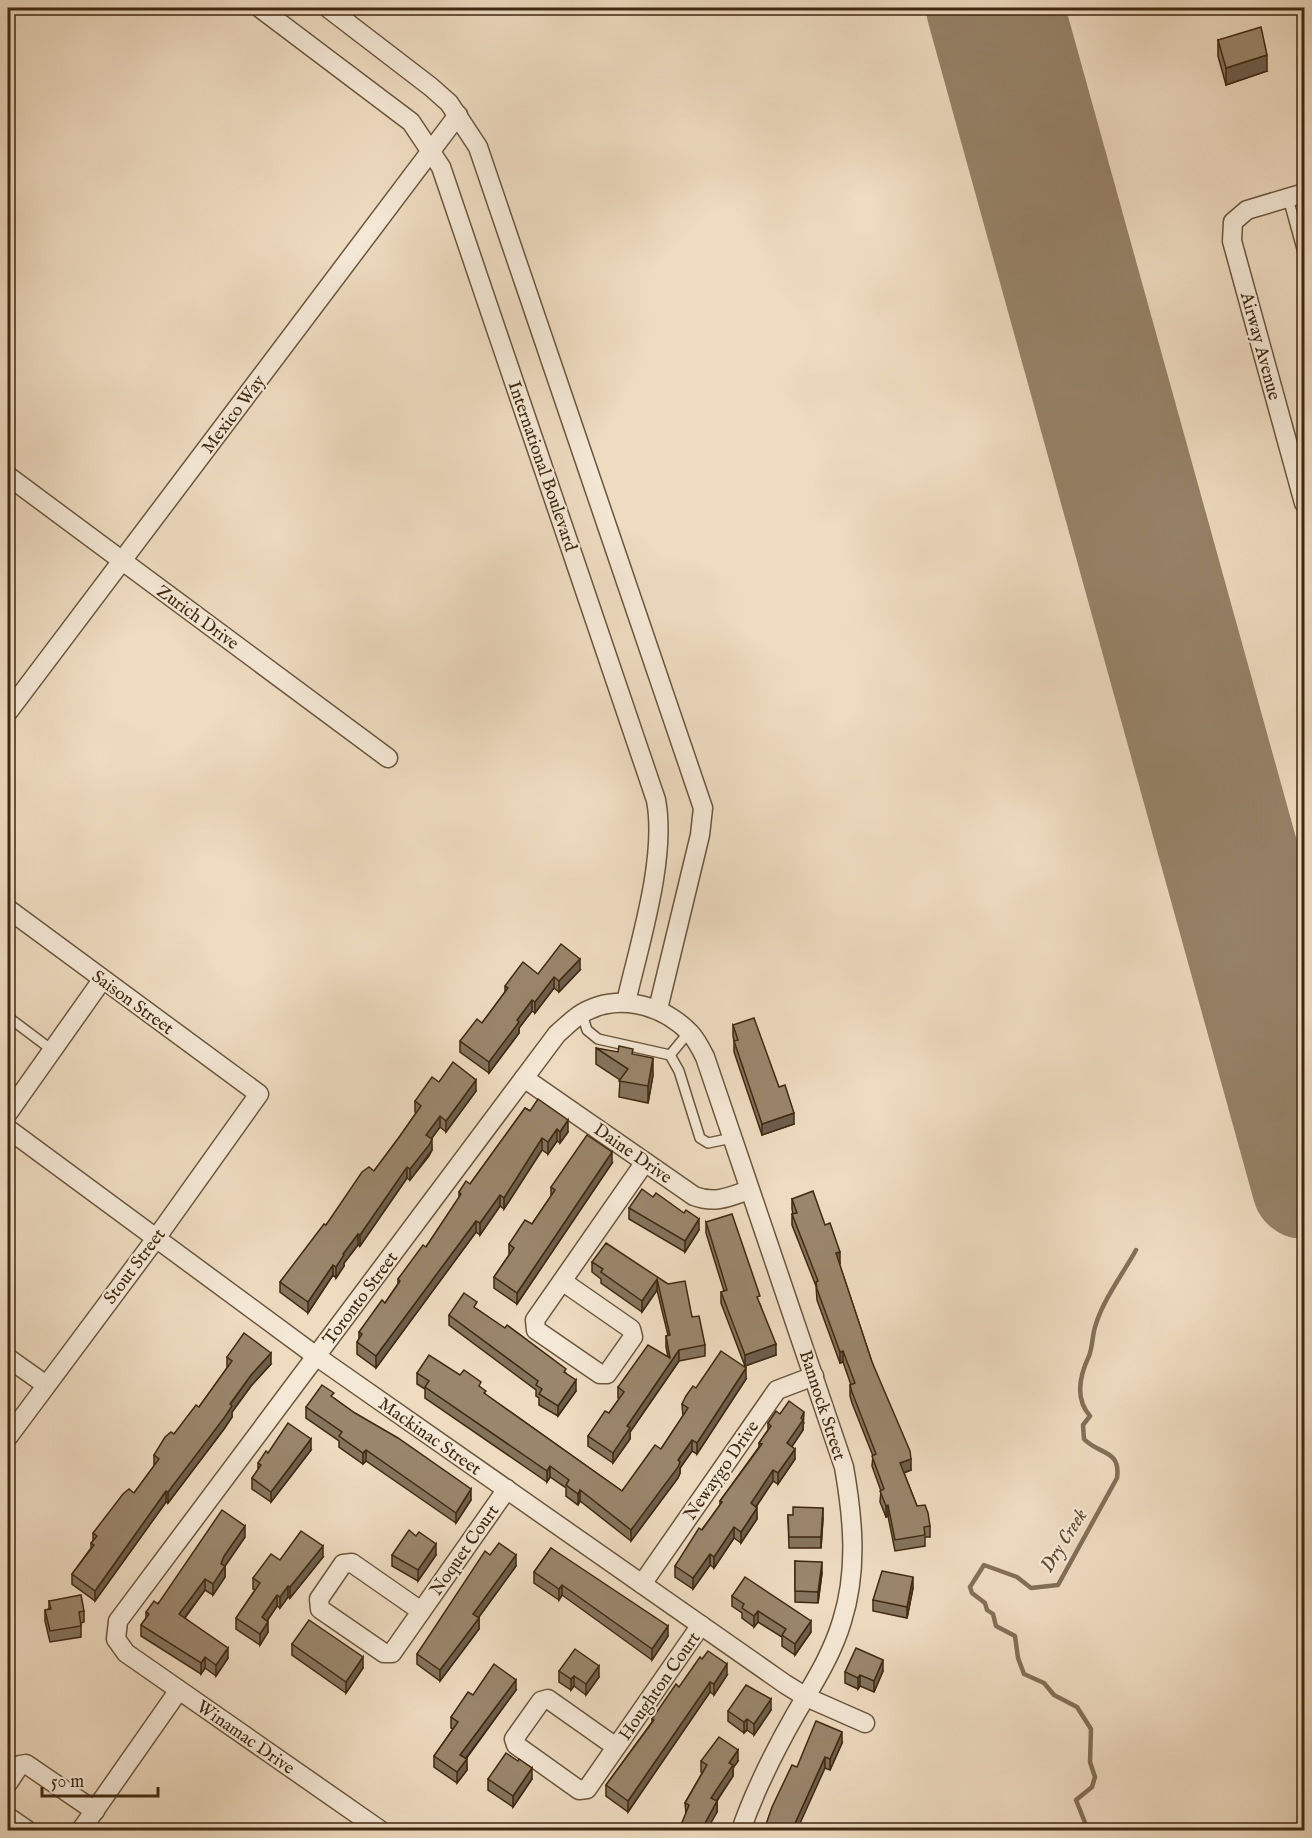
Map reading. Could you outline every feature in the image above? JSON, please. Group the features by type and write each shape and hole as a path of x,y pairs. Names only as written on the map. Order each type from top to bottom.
{"street":[{"name":"International Boulevard","path":"261,8 411,122 441,167 656,800 659,818 651,891 633,1004"},
{"path":"328,8 431,87 458,115 478,147 703,808 700,835 658,1010"},
{"name":"Mexico Way","path":"8,712 458,115"},
{"name":"Airway Avenue","path":"1297,195 1246,210 1233,222 1232,241 1305,503"},
{"name":"Zurich Drive","path":"8,476 388,758"},
{"name":"Saison Street","path":"8,912 259,1094"},
{"path":"8,1113 102,980"},
{"name":"Toronto Street","path":"116,1639 118,1622 557,1034 582,1014 610,1003 633,1004"},
{"name":"Bannock Street","path":"633,1004 658,1010 689,1032 705,1057 844,1467 853,1519 852,1573 843,1620 826,1662 765,1769 741,1830"},
{"name":"Daine Drive","path":"524,1078 694,1196 720,1201 749,1190"},
{"name":"Stout Street","path":"8,1437 157,1237 259,1094"},
{"name":"Mackinac Street","path":"8,1129 316,1356 701,1625 806,1697 865,1723"},
{"path":"562,1281 630,1329 633,1337 607,1374 600,1374 536,1330 535,1320 562,1281 645,1162"},
{"path":"8,1358 46,1385"},
{"name":"Newaygo Drive","path":"642,1584 777,1390 814,1376"},
{"name":"Noquet Court","path":"422,1611 352,1563 343,1564 319,1599 320,1609 384,1653 392,1653 422,1611 507,1489"},
{"name":"Houghton Court","path":"616,1747 548,1699 541,1701 514,1738 516,1745 579,1790 587,1789 701,1625"},
{"name":"Winamac Drive","path":"116,1639 126,1653 375,1829"},
{"path":"81,1830 179,1690"},
{"path":"8,1783 20,1765 26,1764 95,1811"},
{"path":"8,1817 27,1830"}],"lane":[{"path":"1297,195 1305,256"},
{"path":"582,1014 586,1030 598,1040 670,1055 679,1071 700,1138 708,1143 732,1138"},
{"path":"8,1017 52,1050"},
{"path":"670,1055 689,1032"}],"building":[{"path":"1261,27 1267,55 1226,68 1218,40"},
{"path":"561,944 580,959 559,981 554,977 535,1002 532,1000 517,1020 519,1022 489,1062 460,1041 477,1019 482,1023 508,988 505,986 523,962 538,974"},
{"path":"754,1018 779,1087 785,1085 794,1113 762,1124 734,1041 738,1040 733,1025"},
{"path":"619,1046 633,1049 632,1054 653,1058 648,1086 619,1081 628,1069 596,1048 618,1052"},
{"path":"453,1062 476,1080 446,1121 440,1116 426,1135 432,1139 429,1145 410,1169 407,1167 360,1235 358,1234 343,1254 336,1267 333,1265 308,1302 280,1282 324,1224 326,1225 362,1172 369,1167 374,1171 400,1136 421,1106 415,1101 432,1077 439,1082"},
{"path":"538,1099 568,1120 560,1132 557,1129 548,1142 542,1138 504,1198 500,1195 480,1223 476,1221 376,1356 357,1342 362,1334 359,1332 382,1300 385,1303 400,1281 398,1279 423,1245 426,1247 461,1194 459,1192 466,1181 470,1184 525,1108 530,1111"},
{"path":"587,1135 612,1152 517,1293 494,1277 514,1248 509,1244 525,1220 532,1224 555,1190 551,1187"},
{"path":"642,1189 653,1197 656,1193 684,1213 686,1210 699,1219 685,1241 629,1208"},
{"path":"813,1191 825,1225 830,1223 840,1252 836,1253 872,1362 910,1451 911,1459 900,1463 917,1506 925,1505 928,1513 930,1526 924,1527 925,1535 895,1540 888,1505 886,1506 880,1491 884,1489 872,1456 876,1454 850,1385 855,1383 843,1351 840,1352 817,1289 816,1282 818,1281 792,1214 797,1213 792,1199"},
{"path":"732,1214 760,1296 757,1297 776,1344 745,1355 721,1292 727,1290 706,1222"},
{"path":"606,1243 668,1284 685,1281 692,1317 699,1316 705,1345 679,1350 627,1426 630,1428 613,1453 588,1436 605,1411 609,1413 624,1392 618,1387 648,1345 670,1358 666,1336 670,1335 657,1279 642,1301 601,1272 603,1269 592,1262"},
{"path":"464,1293 477,1302 474,1307 505,1328 507,1325 566,1369 564,1372 576,1380 558,1406 539,1394 542,1389 536,1385 538,1381 449,1315"},
{"path":"244,1333 271,1353 251,1375 230,1404 232,1406 224,1418 168,1492 166,1491 95,1591 72,1574 94,1545 91,1543 97,1536 93,1533 123,1494 129,1489 134,1493 159,1459 154,1455 165,1437 171,1432 174,1434 196,1405 199,1407 232,1361 227,1357"},
{"path":"721,1351 746,1368 697,1443 692,1440 678,1460 680,1462 678,1467 631,1530 580,1490 578,1494 566,1485 569,1480 550,1466 547,1471 425,1387 429,1381 417,1373 429,1355 460,1375 464,1370 481,1382 479,1386 486,1391 484,1393 622,1491 655,1445 661,1449 688,1408 682,1404 686,1396 693,1386 696,1388"},
{"path":"322,1385 334,1393 331,1396 355,1413 398,1438 471,1489 456,1513 366,1450 363,1453 339,1436 342,1432 306,1407"},
{"path":"789,1401 804,1412 801,1418 803,1420 787,1443 795,1449 778,1473 773,1470 751,1503 757,1508 741,1532 734,1527 714,1557 710,1554 693,1578 675,1566 699,1528 702,1530 722,1502 720,1501 762,1444 759,1443 771,1426 768,1423 776,1411 780,1414"},
{"path":"288,1423 311,1439 271,1492 252,1478 261,1465 258,1463 266,1451 268,1453"},
{"path":"793,1507 823,1508 821,1537 789,1537 788,1515 793,1515"},
{"path":"222,1510 245,1526 224,1556 221,1564 225,1566 213,1584 205,1579 179,1614 228,1648 216,1665 205,1657 201,1663 141,1625 149,1614 146,1612 154,1601 158,1604"},
{"path":"409,1530 416,1536 419,1532 436,1544 418,1570 392,1555"},
{"path":"301,1531 323,1546 290,1587 288,1586 280,1597 277,1595 262,1617 268,1622 260,1634 236,1618 260,1583 253,1578 271,1554 280,1560"},
{"path":"499,1543 516,1555 473,1614 479,1618 440,1670 417,1654 485,1551 490,1555"},
{"path":"551,1548 668,1626 652,1649 562,1585 559,1589 534,1572"},
{"path":"795,1561 822,1562 818,1592 795,1591"},
{"path":"882,1571 913,1577 907,1607 873,1600"},
{"path":"745,1577 811,1621 795,1644 782,1635 786,1629 758,1611 754,1616 742,1608 744,1604 732,1596"},
{"path":"81,1595 84,1611 79,1612 81,1626 50,1631 45,1610 51,1609 49,1601"},
{"path":"309,1620 363,1657 346,1682 292,1644"},
{"path":"856,1648 883,1660 874,1681 860,1675 858,1678 845,1672"},
{"path":"575,1649 599,1666 586,1684 574,1676 571,1679 559,1671"},
{"path":"708,1651 727,1664 714,1684 710,1682 628,1801 606,1785 654,1720 652,1719 676,1684 679,1687 700,1657 702,1659"},
{"path":"494,1664 516,1680 460,1755 467,1759 457,1772 434,1756 458,1722 451,1717 468,1692 473,1695"},
{"path":"746,1685 771,1699 754,1724 747,1719 744,1722 728,1711"},
{"path":"816,1721 842,1732 830,1759 825,1757 792,1830 764,1830 792,1765 797,1767"},
{"path":"719,1737 738,1750 729,1763 733,1765 711,1798 717,1801 703,1830 679,1830 689,1805 685,1803 707,1765 701,1761"},
{"path":"506,1753 532,1768 513,1796 488,1779"}],"waterway":[{"name":"Dry Creek","path":"1088,1830 1076,1800 1092,1787 1095,1777 1090,1762 1091,1729 1077,1707 1054,1695 1044,1683 1024,1674 1018,1658 1015,1636 996,1626 993,1614 987,1610 985,1603 972,1593 970,1587 984,1565 1017,1577 1031,1588 1058,1585 1117,1478 1116,1462 1112,1457 1084,1439 1083,1425 1090,1416 1082,1402 1080,1386 1099,1315 1136,1250"}],"taxiway":[{"path":"1044,8 1304,945"}],"runway":[{"path":"978,8 1304,1187"}]}
